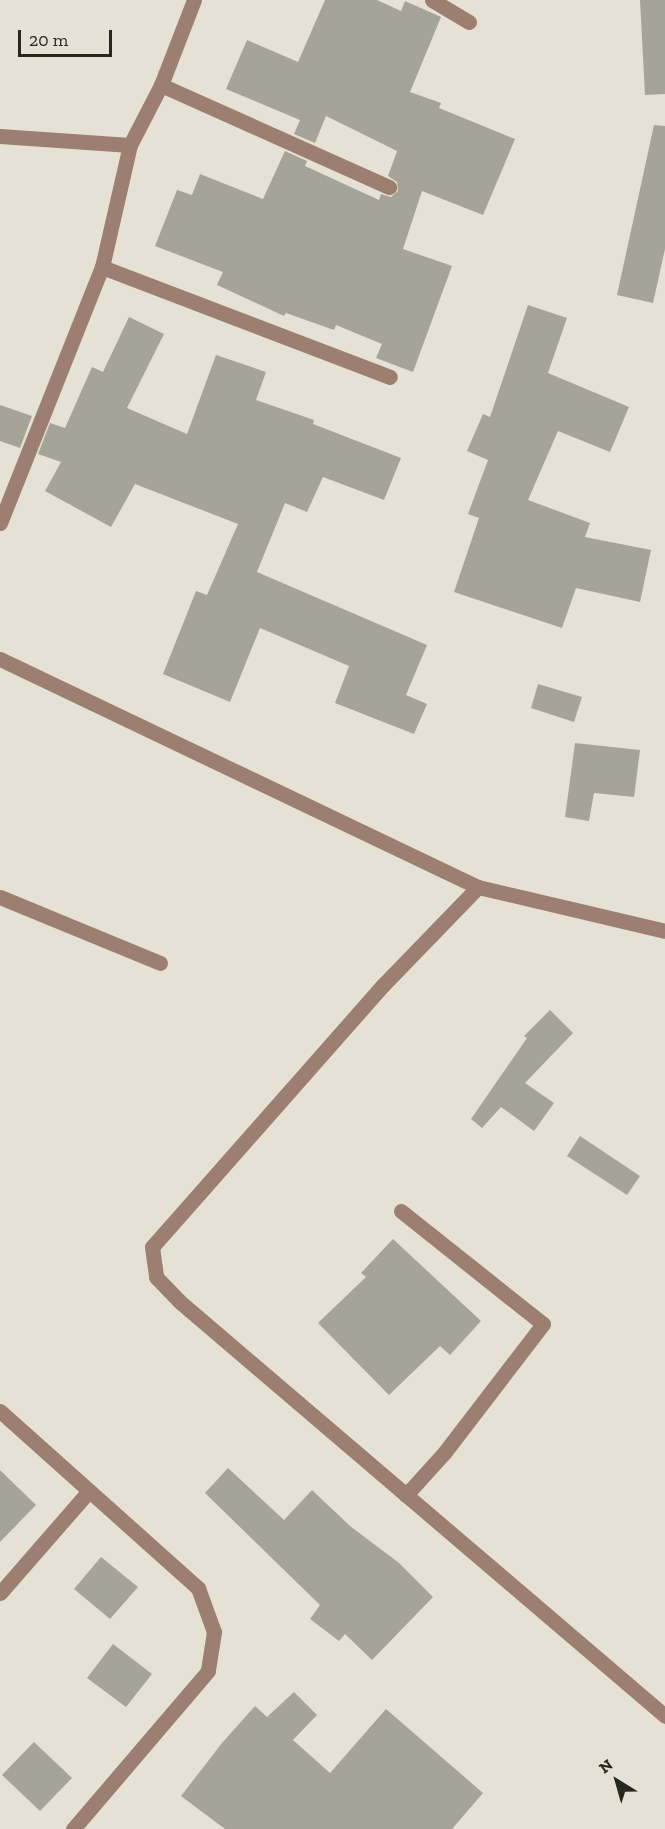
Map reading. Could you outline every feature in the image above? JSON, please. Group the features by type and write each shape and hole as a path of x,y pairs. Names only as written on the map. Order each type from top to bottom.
{"street":[{"path":"0,523 102,267 130,145 161,85 194,0"},
{"path":"432,0 468,22"},
{"path":"161,85 388,187"},
{"path":"0,136 130,145"},
{"path":"102,267 390,377"},
{"path":"0,659 478,886 665,931"},
{"path":"478,886 383,985 152,1247 156,1277 179,1301 665,1716"},
{"path":"0,897 160,963"},
{"path":"401,1211 543,1324 444,1453 406,1495"},
{"path":"0,1411 198,1588 214,1632 208,1671 73,1829"},
{"path":"0,1593 89,1491"}],"building":[{"path":"325,0 377,0 401,11 405,1 441,17 410,92 441,103 439,108 515,139 483,215 422,191 403,249 452,266 413,372 376,358 382,344 336,325 334,330 286,313 284,316 217,285 223,272 155,246 177,190 192,195 200,174 263,199 285,151 307,161 305,166 379,200 381,194 391,197 398,191 397,182 388,176 397,151 326,116 315,143 294,134 300,120 226,89 247,40 298,62"},
{"path":"640,0 665,0 665,94 645,95"},
{"path":"654,125 665,126 665,249 653,303 617,295"},
{"path":"528,305 567,318 548,373 629,407 610,452 558,431 528,500 590,523 585,537 651,550 640,602 576,588 562,628 454,592 479,518 468,514 488,460 467,451 483,414 490,417"},
{"path":"129,317 164,334 127,408 187,434 216,355 266,372 256,400 314,420 313,424 401,458 384,500 323,477 307,512 285,503 257,572 427,645 406,695 427,704 414,734 335,703 349,666 260,628 230,702 163,674 196,591 207,595 238,524 135,484 111,527 45,491 61,462 38,454 50,423 65,428 92,367 103,372"},
{"path":"0,405 32,416 20,448 0,441"},
{"path":"538,684 582,697 574,722 531,708"},
{"path":"575,743 640,750 634,797 594,793 589,821 565,817"},
{"path":"550,1010 573,1033 525,1083 554,1103 534,1131 501,1107 482,1128 471,1119 527,1038 524,1036"},
{"path":"580,1136 640,1176 627,1195 567,1156"},
{"path":"393,1239 481,1321 450,1355 440,1346 389,1395 318,1323 366,1277 361,1273"},
{"path":"228,1468 284,1520 312,1490 350,1526 399,1563 433,1597 372,1660 345,1634 339,1641 310,1619 320,1605 205,1493"},
{"path":"0,1470 36,1505 0,1542"},
{"path":"101,1557 138,1587 110,1619 74,1589"},
{"path":"113,1644 152,1674 126,1707 87,1678"},
{"path":"294,1692 317,1715 293,1740 330,1773 386,1709 483,1793 452,1829 225,1829 181,1796 222,1743 255,1706 267,1717"},
{"path":"34,1742 72,1778 40,1811 2,1775"}]}
